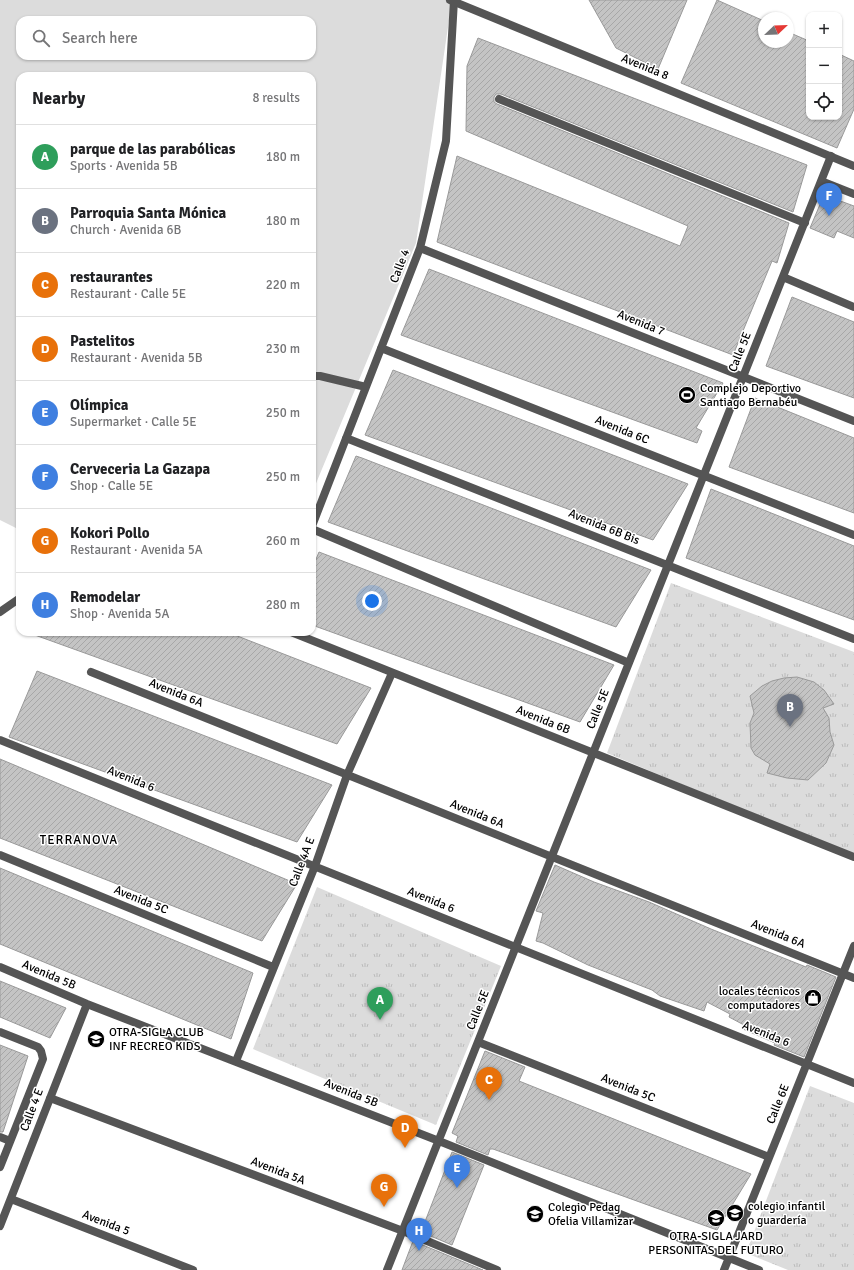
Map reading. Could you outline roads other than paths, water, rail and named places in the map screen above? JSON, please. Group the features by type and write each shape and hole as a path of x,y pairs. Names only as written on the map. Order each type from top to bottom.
{"street":[{"name":"Avenida 8","path":"452,1 854,166"},
{"name":"Calle 4","path":"316,516 420,248 446,141 452,1"},
{"path":"499,99 805,223"},
{"name":"Calle 5E","path":"387,1270 831,156"},
{"path":"821,181 854,194"},
{"name":"Avenida 7","path":"420,248 854,421"},
{"path":"783,277 854,307"},
{"name":"Avenida 6C","path":"381,348 854,535"},
{"path":"316,376 366,387"},
{"name":"Avenida 6B Bis","path":"346,438 854,639"},
{"path":"316,531 629,663"},
{"path":"0,612 16,601"},
{"name":"Avenida 6B","path":"300,636 854,857"},
{"name":"Avenida 6A","path":"91,672 854,978"},
{"name":"Calle 4A E","path":"236,1061 315,866 347,775 392,673"},
{"name":"Avenida 6","path":"0,740 854,1083"},
{"name":"Avenida 5C","path":"0,855 273,967"},
{"name":"Calle 6E","path":"724,1270 854,946"},
{"name":"Avenida 5B","path":"0,967 87,1004 439,1141 759,1270"},
{"name":"Calle 4 E","path":"0,1226 87,1004"},
{"path":"0,1032 38,1047 41,1051 43,1059 0,1167"},
{"name":"Avenida 5C","path":"478,1042 769,1157"},
{"name":"Avenida 5A","path":"50,1098 403,1231 497,1270"},
{"path":"0,1137 10,1141"},
{"name":"Avenida 5","path":"10,1199 193,1270"}],"place":[{"name":"Cerveceria La Gazapa","path":"829,216"},
{"name":"Complejo Deportivo Santiago Bernabéu","path":"687,395"},
{"name":"Parroquia Santa Mónica","path":"790,727"},
{"name":"locales técnicos computadores","path":"813,998"},
{"name":"parque de las parabólicas","path":"380,1020"},
{"name":"OTRA-SIGLA CLUB INF RECREO KIDS","path":"96,1039"},
{"name":"restaurantes","path":"489,1100"},
{"name":"Pastelitos","path":"405,1148"},
{"name":"Olímpica","path":"457,1188"},
{"name":"Kokori Pollo","path":"384,1207"},
{"name":"colegio infantil o guardería","path":"735,1213"},
{"name":"Colegio Pedag Ofelia Villamizar","path":"535,1214"},
{"name":"OTRA-SIGLA JARD PERSONITAS DEL FUTURO","path":"716,1218"},
{"name":"Remodelar","path":"419,1251"}],"district":[{"name":"TERRANOVA","path":"79,840"}]}
